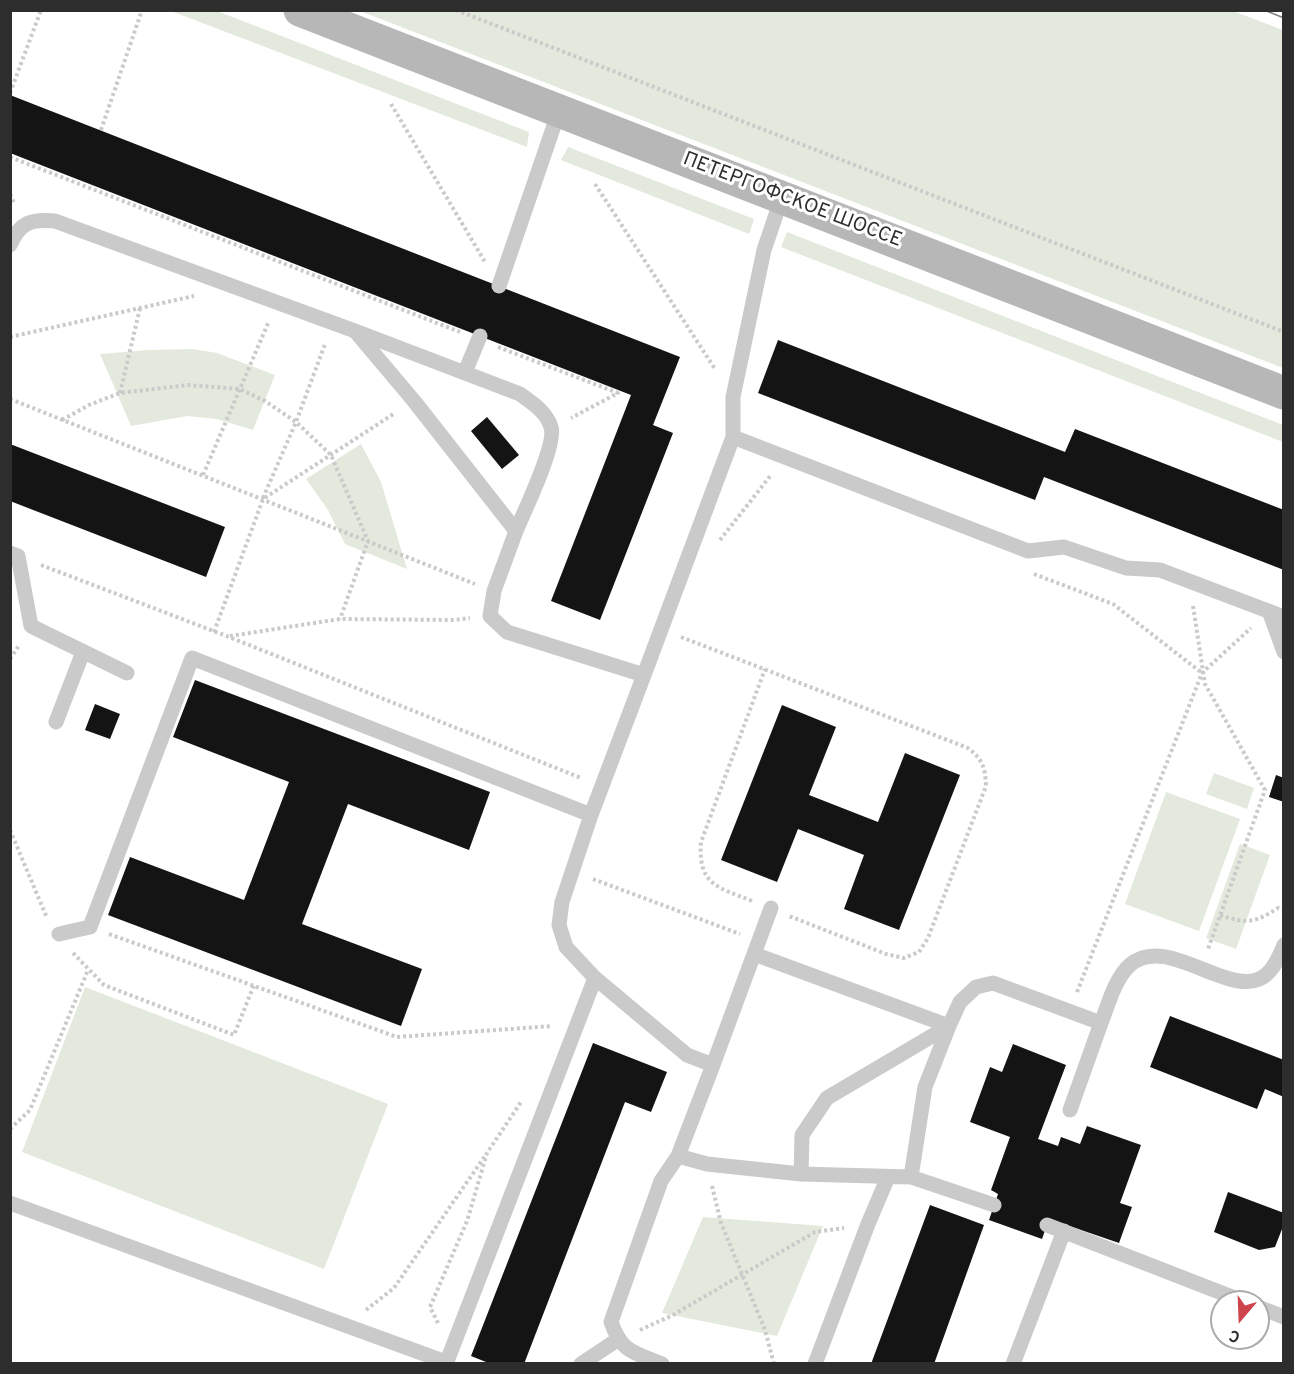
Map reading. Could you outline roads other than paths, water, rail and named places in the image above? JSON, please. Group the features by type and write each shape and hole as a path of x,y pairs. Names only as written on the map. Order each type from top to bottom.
{"street":[{"name":"ПЕТЕРГОФСКОЕ ШОССЕ","path":"300,10 1284,393"}],"lane":[{"path":"499,286 559,111"},
{"path":"713,1065 687,1055 595,978 566,947 559,925 562,903 591,815 733,437 733,397 764,250 782,197"},
{"path":"10,245 23,225 39,220 55,221 333,322 520,394 540,409 552,428 550,448 494,591 490,616 507,632 644,675"},
{"path":"355,331 414,401 516,531"},
{"path":"465,372 479,338"},
{"path":"733,437 1028,551 1064,547 1126,568 1160,570 1276,614 1284,652"},
{"path":"14,555 31,626 127,673"},
{"path":"56,722 83,652"},
{"path":"59,934 90,927 192,658 591,815"},
{"path":"662,1364 631,1351 617,1340 611,1322 661,1181 678,1156 771,909"},
{"path":"1070,1110 1101,1023 1119,981 1130,965 1148,956 1168,957 1236,980 1251,982 1267,974 1277,961 1284,945"},
{"path":"754,954 949,1026"},
{"path":"10,1203 346,1326 448,1358 595,978"},
{"path":"911,1177 925,1087 960,1002 976,987 993,983 1101,1023"},
{"path":"801,1174 802,1135 827,1098 949,1026"},
{"path":"678,1156 707,1164 801,1174 911,1177 994,1204"},
{"path":"815,1364 888,1177"},
{"path":"1047,1225 1214,1290"},
{"path":"1013,1364 1064,1231"},
{"path":"581,1364 617,1340"}],"tram line":[{"path":"1264,10 1284,18"}]}
